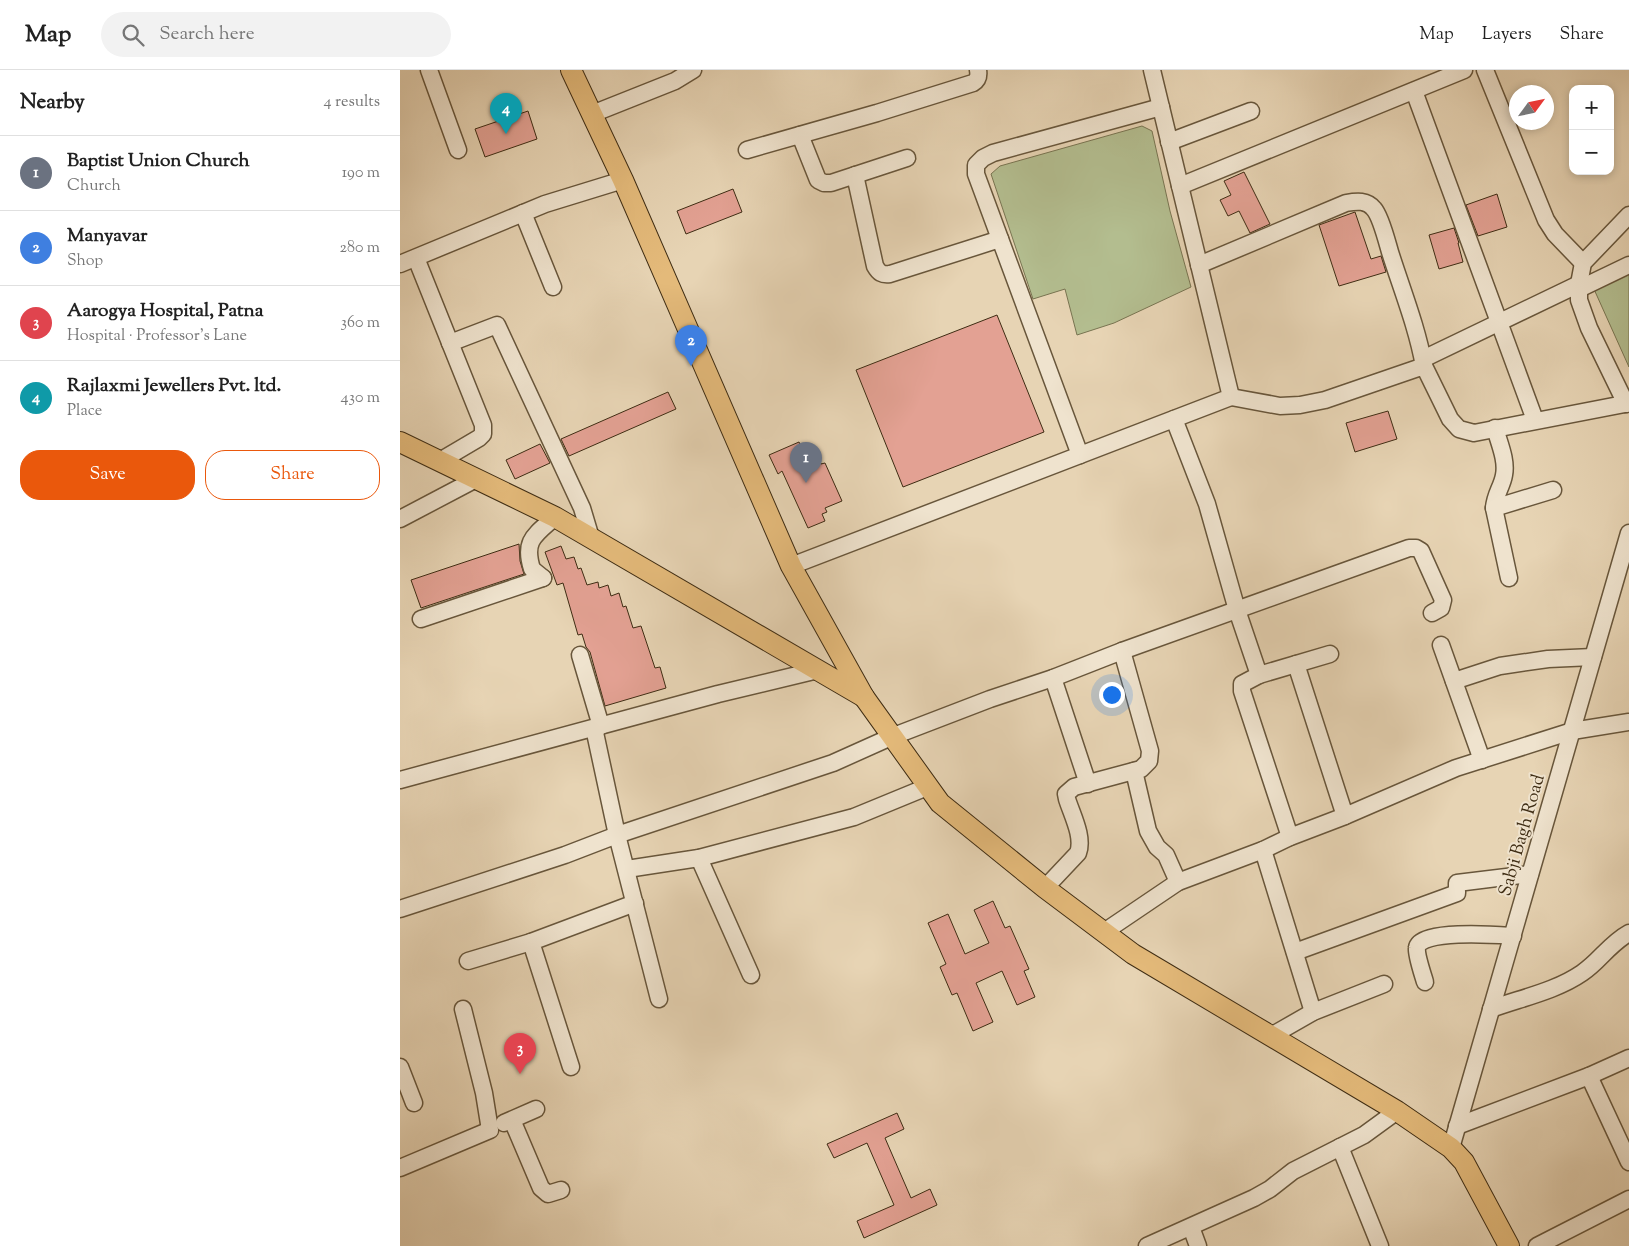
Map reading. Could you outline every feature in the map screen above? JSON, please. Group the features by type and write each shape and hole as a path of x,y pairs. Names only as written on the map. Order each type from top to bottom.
{"main road":[{"path":"571,70 623,180 791,566 864,696 927,787 954,816 1133,954 1397,1111 1451,1148 1464,1162 1509,1246"},
{"path":"400,442 555,517 864,696"}],"street":[{"path":"429,70 458,150"},
{"path":"592,114 675,81 693,70"},
{"path":"747,150 973,83 979,76 978,70"},
{"path":"1152,70 1231,397"},
{"path":"1180,186 1464,70"},
{"path":"1485,70 1546,220 1555,234 1583,263"},
{"path":"1414,90 1534,420"},
{"path":"1080,455 976,174 976,165 983,158 993,153 1160,107"},
{"path":"1169,142 1251,111"},
{"path":"800,135 818,180 824,183 831,183 907,158"},
{"path":"855,175 876,266 878,272 884,275 1000,238"},
{"path":"400,264 545,204 623,180"},
{"path":"1199,265 1346,203 1358,201 1368,204 1375,210 1385,237 1420,345 1423,363 1450,419 1459,429 1474,432 1627,404 1590,328 1579,300 1579,286 1583,263 1629,215"},
{"path":"523,213 553,287"},
{"path":"416,258 484,430 479,438 440,461"},
{"path":"791,566 1231,397 1280,406 1300,405 1325,400 1423,363 1499,323 1579,286 1629,266"},
{"path":"450,343 497,325 582,508 592,538"},
{"path":"1174,419 1207,504 1237,610 1259,675"},
{"path":"1495,428 1505,473 1495,498 1494,508 1509,578"},
{"path":"400,519 476,479"},
{"path":"1494,508 1553,490"},
{"path":"421,619 543,578 532,569 529,543 555,517"},
{"name":"Sabji Bagh Road","path":"1451,1148 1629,532"},
{"path":"400,909 565,855 617,835 833,763 891,736 990,699 1053,678 1122,651 1409,548 1416,548 1420,551 1442,600 1441,608 1432,613"},
{"path":"1441,645 1482,760"},
{"path":"1045,888 1078,853 1080,846 1066,794 1074,787 1140,769 1150,761 1150,751 1122,651"},
{"path":"1290,837 1242,691 1242,684 1259,675 1330,654"},
{"path":"580,655 597,727 617,835 659,999"},
{"path":"1454,681 1500,666 1548,659 1593,657"},
{"path":"1296,664 1345,816"},
{"path":"400,780 718,694 818,670"},
{"path":"1053,678 1088,784"},
{"path":"1104,932 1178,882 1263,850 1456,768 1572,731 1629,722"},
{"path":"1134,771 1148,831 1157,847 1166,855 1178,882"},
{"path":"627,869 700,858 854,817 927,787"},
{"path":"1263,850 1313,1012"},
{"path":"700,858 751,975"},
{"path":"1295,952 1457,893 1456,883 1530,874"},
{"path":"468,961 531,942 635,903"},
{"path":"1425,982 1417,948 1420,942 1427,938 1468,933 1512,936"},
{"path":"1492,1009 1576,978 1594,964 1615,941 1629,933"},
{"path":"531,942 571,1068"},
{"path":"1271,1036 1313,1012 1384,984"},
{"path":"463,1010 484,1093 490,1130"},
{"path":"1457,1126 1590,1076 1629,1058"},
{"path":"400,1067 414,1103"},
{"path":"1590,1076 1629,1162"},
{"path":"400,1168 536,1109"},
{"path":"1148,1246 1254,1198 1270,1189 1293,1171 1364,1135 1397,1111"},
{"path":"512,1120 540,1188 548,1194 561,1190"},
{"path":"1340,1147 1380,1246"},
{"path":"1538,1246 1629,1199"},
{"path":"1191,1228 1198,1246"}],"green space":[{"path":"1142,126 1152,131 1170,211 1191,287 1114,323 1077,335 1065,289 1033,299 991,174 1000,166"},
{"path":"1629,269 1629,367 1593,287"}],"building":[{"path":"528,111 537,139 485,157 475,129"},
{"path":"1244,172 1270,224 1250,233 1239,211 1228,216 1220,200 1231,195 1224,181"},
{"path":"733,189 742,212 686,234 677,211"},
{"path":"1497,194 1507,227 1478,236 1466,205"},
{"path":"1355,212 1371,259 1381,256 1386,272 1339,286 1319,225"},
{"path":"1454,228 1463,262 1439,269 1429,235"},
{"path":"997,315 1044,432 903,487 856,370"},
{"path":"668,392 676,409 569,456 561,439"},
{"path":"1388,411 1397,439 1355,452 1346,423"},
{"path":"799,442 805,455 812,452 814,458 818,456 821,464 825,463 842,501 825,508 827,512 822,514 825,521 808,528 782,471 778,474 769,455"},
{"path":"540,444 550,463 515,479 506,460"},
{"path":"519,544 520,561 524,574 421,608 411,580"},
{"path":"561,546 566,559 574,557 578,569 581,568 587,585 598,582 599,588 608,585 611,596 619,593 623,607 626,606 633,628 641,626 655,668 660,667 666,688 605,706 590,652 586,647 582,634 578,635 563,583 557,585 545,552"},
{"path":"993,901 1005,928 1010,926 1029,969 1024,971 1035,997 1017,1005 1002,971 976,983 993,1022 973,1031 957,993 952,995 940,967 946,964 928,923 948,914 965,954 989,943 974,910"},
{"path":"897,1113 904,1129 885,1138 911,1198 930,1189 937,1205 864,1238 857,1221 894,1205 867,1143 834,1158 827,1144"}],"place":[{"name":"Rajlaxmi Jewellers Pvt. ltd.","path":"506,134"},
{"name":"Manyavar","path":"691,366"},
{"name":"Baptist Union Church","path":"806,483"},
{"name":"Aarogya Hospital, Patna","path":"520,1074"}]}
